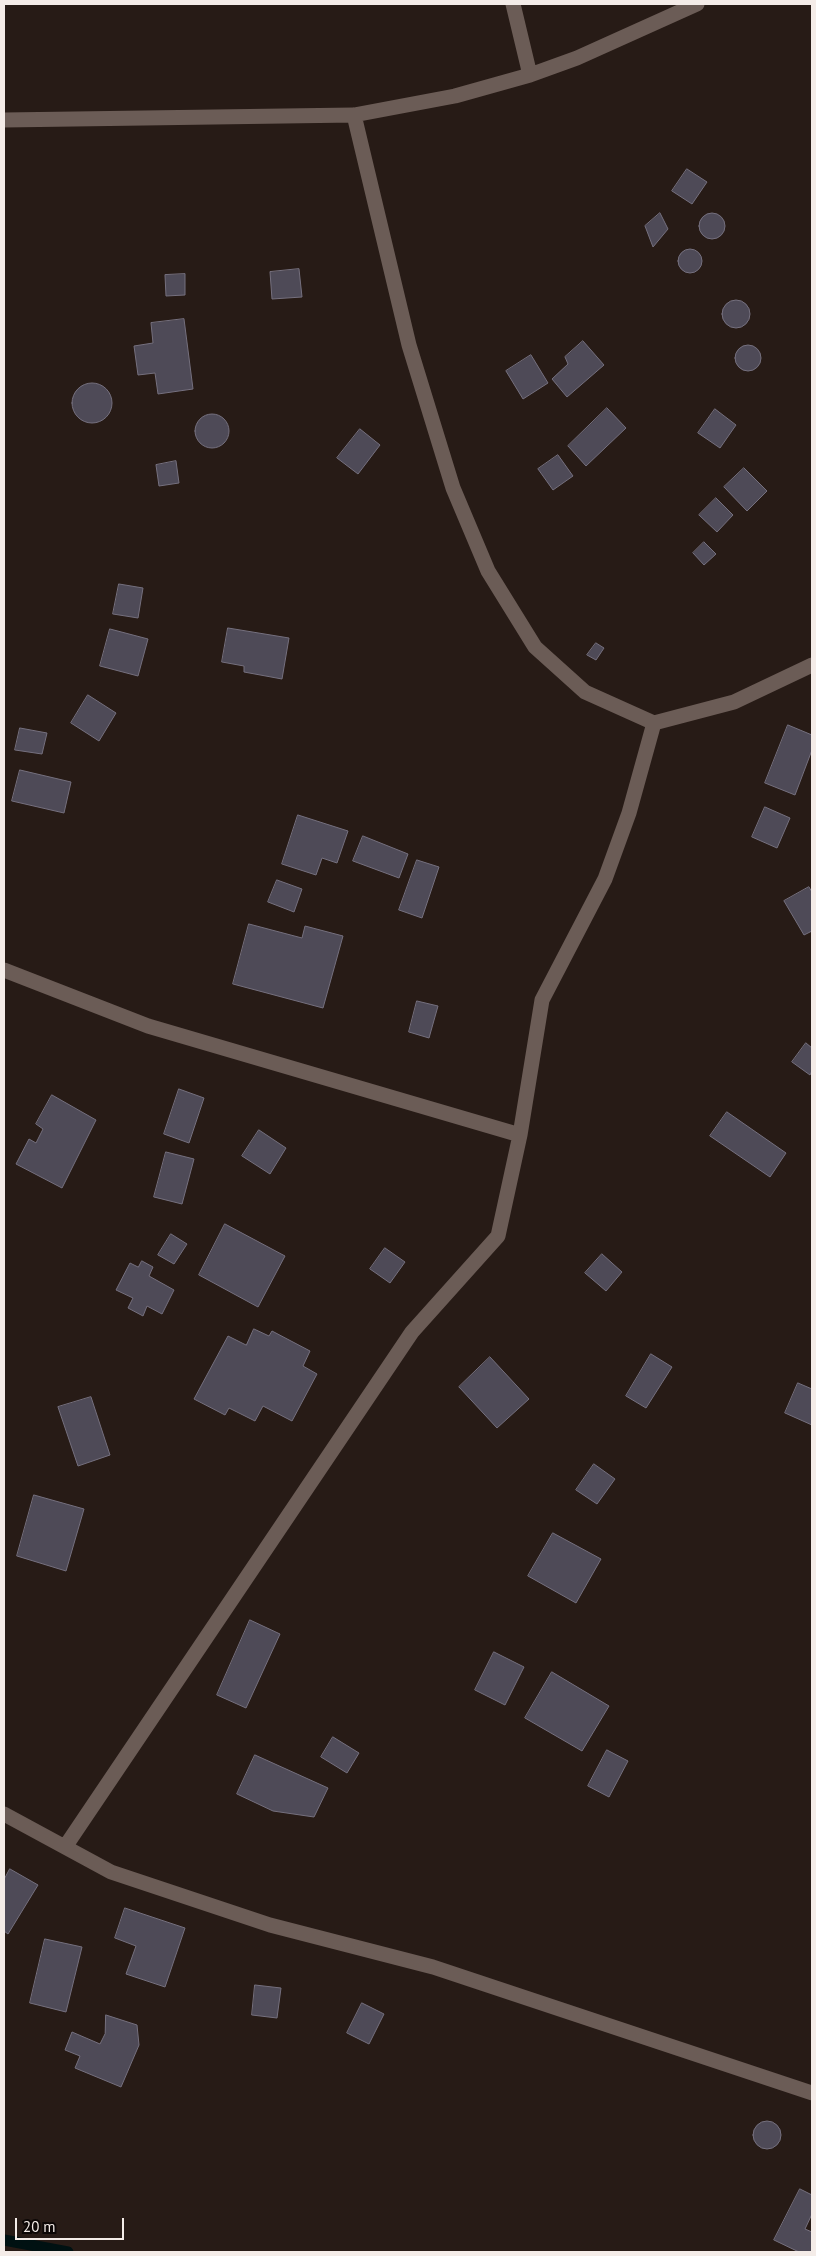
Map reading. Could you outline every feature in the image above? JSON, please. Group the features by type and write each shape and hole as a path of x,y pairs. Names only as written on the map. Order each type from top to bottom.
{"street":[{"path":"513,4 530,75"},
{"path":"4,120 354,115 455,96 530,75 577,58 697,4"},
{"path":"354,115 408,344 453,488 488,571 535,647 585,692 654,723 734,702 812,665"},
{"path":"65,1847 412,1332 498,1236 520,1135 542,1000 605,879 629,813 654,723"},
{"path":"4,970 148,1026 520,1135"},
{"path":"4,1814 111,1872 270,1925 433,1967 812,2093"}],"building":[{"path":"687,169 707,182 692,204 672,191"},
{"path":"660,213 668,229 653,247 645,226"},
{"path":"712,213 722,216 725,226 722,236 712,239 702,236 699,226 702,216"},
{"path":"690,249 699,252 702,261 699,270 690,273 681,270 678,261 681,252"},
{"path":"299,269 302,297 272,299 270,272"},
{"path":"185,274 185,295 166,296 165,275"},
{"path":"736,300 746,304 750,314 746,324 736,328 726,324 722,314 726,304"},
{"path":"184,319 193,389 158,394 155,373 138,375 134,346 153,343 151,323"},
{"path":"583,341 604,365 567,397 552,379 568,364 565,357"},
{"path":"748,345 757,349 761,358 757,367 748,371 739,367 735,358 739,349"},
{"path":"531,355 548,383 523,399 506,371"},
{"path":"88,383 96,383 103,386 109,392 112,403 109,414 103,420 96,423 88,423 81,420 75,414 72,407 72,399 75,392 81,386"},
{"path":"607,408 626,428 586,466 568,446"},
{"path":"715,409 736,425 720,448 698,433"},
{"path":"212,414 219,415 224,419 228,424 228,438 224,443 219,447 212,448 205,447 200,443 196,438 195,431 196,424 200,419 205,415"},
{"path":"360,429 380,445 358,474 337,458"},
{"path":"558,455 573,476 553,490 538,469"},
{"path":"176,461 179,483 159,486 156,465"},
{"path":"744,468 767,491 747,511 724,487"},
{"path":"716,498 733,515 717,532 699,515"},
{"path":"704,542 716,554 704,565 693,553"},
{"path":"119,584 143,588 138,618 113,614"},
{"path":"228,628 289,638 282,679 244,672 244,666 222,662"},
{"path":"110,629 148,639 138,676 100,666"},
{"path":"596,643 604,648 596,660 587,655"},
{"path":"88,695 116,713 99,741 71,723"},
{"path":"788,725 812,735 812,750 795,795 765,783"},
{"path":"20,728 47,733 42,754 15,750"},
{"path":"20,770 71,782 64,813 12,801"},
{"path":"765,807 790,818 777,848 752,837"},
{"path":"298,815 348,831 337,863 322,858 316,875 282,864"},
{"path":"363,836 408,854 399,878 353,861"},
{"path":"417,860 439,867 422,918 399,910"},
{"path":"277,880 302,889 294,912 268,902"},
{"path":"809,887 812,892 812,931 804,935 784,901"},
{"path":"249,924 302,938 305,926 343,936 323,1008 233,984"},
{"path":"417,1001 438,1006 429,1038 409,1032"},
{"path":"806,1043 812,1048 812,1071 810,1075 792,1062"},
{"path":"179,1089 204,1098 189,1143 164,1134"},
{"path":"52,1095 96,1120 62,1188 16,1164 29,1139 36,1143 43,1129 36,1124"},
{"path":"727,1112 786,1153 770,1177 710,1136"},
{"path":"259,1130 286,1148 270,1174 242,1156"},
{"path":"166,1152 194,1159 182,1204 154,1197"},
{"path":"225,1224 285,1256 258,1307 199,1275"},
{"path":"171,1234 187,1244 174,1264 158,1255"},
{"path":"385,1248 405,1262 390,1283 370,1269"},
{"path":"602,1254 622,1272 606,1291 585,1273"},
{"path":"142,1261 153,1267 149,1276 174,1290 162,1314 147,1306 143,1316 128,1308 133,1298 116,1290 130,1263 138,1267"},
{"path":"254,1329 269,1336 272,1331 310,1351 303,1366 317,1374 292,1421 263,1406 255,1421 229,1408 225,1415 194,1399 228,1336 246,1345"},
{"path":"651,1354 672,1367 646,1408 626,1396"},
{"path":"490,1357 529,1399 497,1428 459,1387"},
{"path":"798,1383 812,1389 812,1425 785,1413"},
{"path":"91,1397 110,1455 78,1466 58,1407"},
{"path":"594,1464 615,1479 597,1504 576,1490"},
{"path":"34,1495 84,1509 66,1571 17,1556"},
{"path":"553,1533 601,1559 576,1603 528,1576"},
{"path":"250,1620 280,1634 246,1708 217,1695"},
{"path":"494,1652 524,1667 505,1705 475,1690"},
{"path":"552,1672 609,1706 582,1751 525,1718"},
{"path":"333,1737 359,1753 347,1773 321,1757"},
{"path":"607,1750 628,1761 609,1797 588,1786"},
{"path":"255,1755 328,1788 314,1817 273,1811 237,1794"},
{"path":"10,1869 38,1885 8,1934 4,1931 4,1880"},
{"path":"125,1908 185,1928 165,1987 126,1974 136,1946 115,1938"},
{"path":"45,1939 82,1947 66,2012 30,2003"},
{"path":"255,1985 281,1988 277,2018 252,2015"},
{"path":"362,2003 384,2014 369,2044 347,2033"},
{"path":"106,2015 137,2025 139,2045 121,2087 75,2068 80,2056 65,2050 72,2032 100,2044 105,2034"},
{"path":"767,2121 777,2125 781,2135 777,2145 767,2149 757,2145 753,2135 757,2125"},
{"path":"800,2189 812,2195 812,2214 805,2229 812,2232 812,2252 799,2252 774,2240"}],"waterway":[{"path":"4,2240 68,2252"}]}
